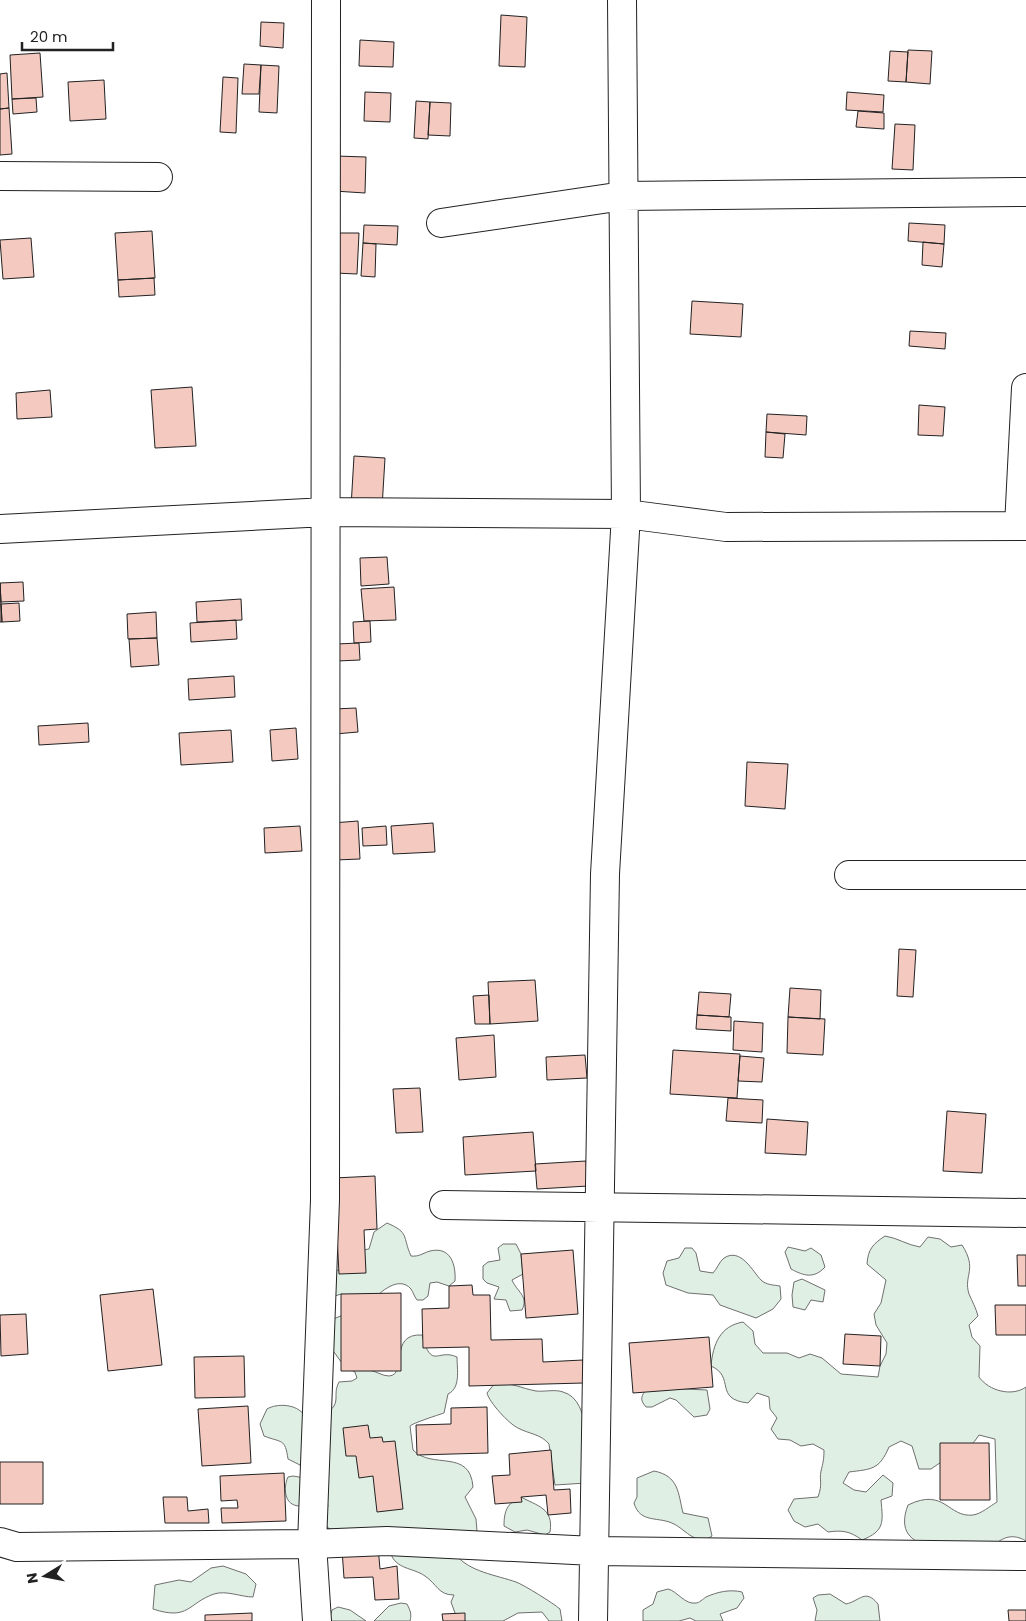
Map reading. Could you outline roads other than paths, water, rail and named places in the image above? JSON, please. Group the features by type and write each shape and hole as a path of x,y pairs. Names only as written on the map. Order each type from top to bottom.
{"street":[{"path":"317,1621 312,1544 325,1200 326,0"},
{"path":"593,1621 605,874 626,514 622,0"},
{"path":"0,176 158,177"},
{"path":"441,223 623,196 1026,192"},
{"path":"0,529 326,512 626,514 726,527 1022,526 1026,388"},
{"path":"849,875 1026,876"},
{"path":"444,1205 1026,1213"},
{"path":"0,1542 17,1547 312,1544 387,1541 594,1551 1026,1556"}]}
